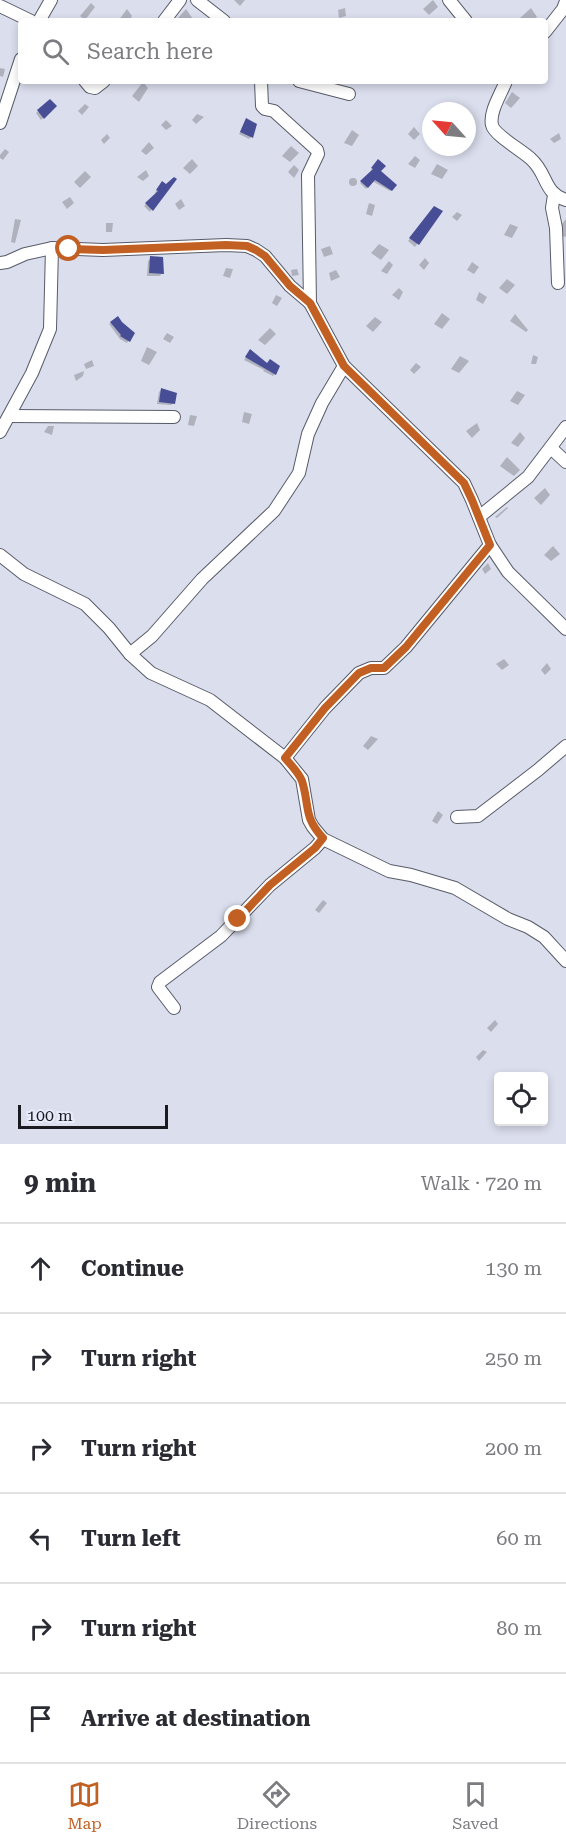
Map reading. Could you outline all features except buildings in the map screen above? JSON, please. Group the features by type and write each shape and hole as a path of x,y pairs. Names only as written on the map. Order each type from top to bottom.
{"street":[{"path":"41,18 51,0"},
{"path":"166,18 180,0"},
{"path":"198,0 220,18"},
{"path":"449,0 464,18"},
{"path":"548,29 563,9 566,1"},
{"path":"0,6 25,18"},
{"path":"0,123 18,68"},
{"path":"88,84 95,88 100,84"},
{"path":"261,84 262,106 265,110 274,111 317,150 318,154 309,175 310,303"},
{"path":"311,84 349,94"},
{"path":"505,84 493,112 491,122 493,130 538,166 554,195 552,208 556,228 558,283"},
{"path":"554,195 566,200"},
{"path":"0,263 52,248 103,250 226,245 247,246 265,256 290,286 310,303 344,366 464,483 490,545 508,572 566,629"},
{"path":"0,432 32,373 50,329 52,248"},
{"path":"130,654 152,636 202,579 274,510 299,473 308,434 322,403 344,366"},
{"path":"9,416 174,417"},
{"path":"479,517 528,477 566,427"},
{"path":"551,448 566,462"},
{"path":"285,758 325,708 359,673 371,668 384,668 406,647 490,545"},
{"path":"0,555 24,574 85,604 130,654 151,673 210,700 285,758 302,779 309,820 323,838 389,871 454,888 544,937 566,961"},
{"path":"457,817 478,816 566,746"},
{"path":"174,1008 158,987 160,982 221,936 270,885 315,848 323,838"}],"route":[{"path":"69,249 183,248 226,245 247,246 265,256 290,286 310,303 344,366 464,483 490,545 406,647 384,668 365,669 359,673 325,708 285,758 302,779 309,820 323,838 315,848 270,885 238,919"}]}
